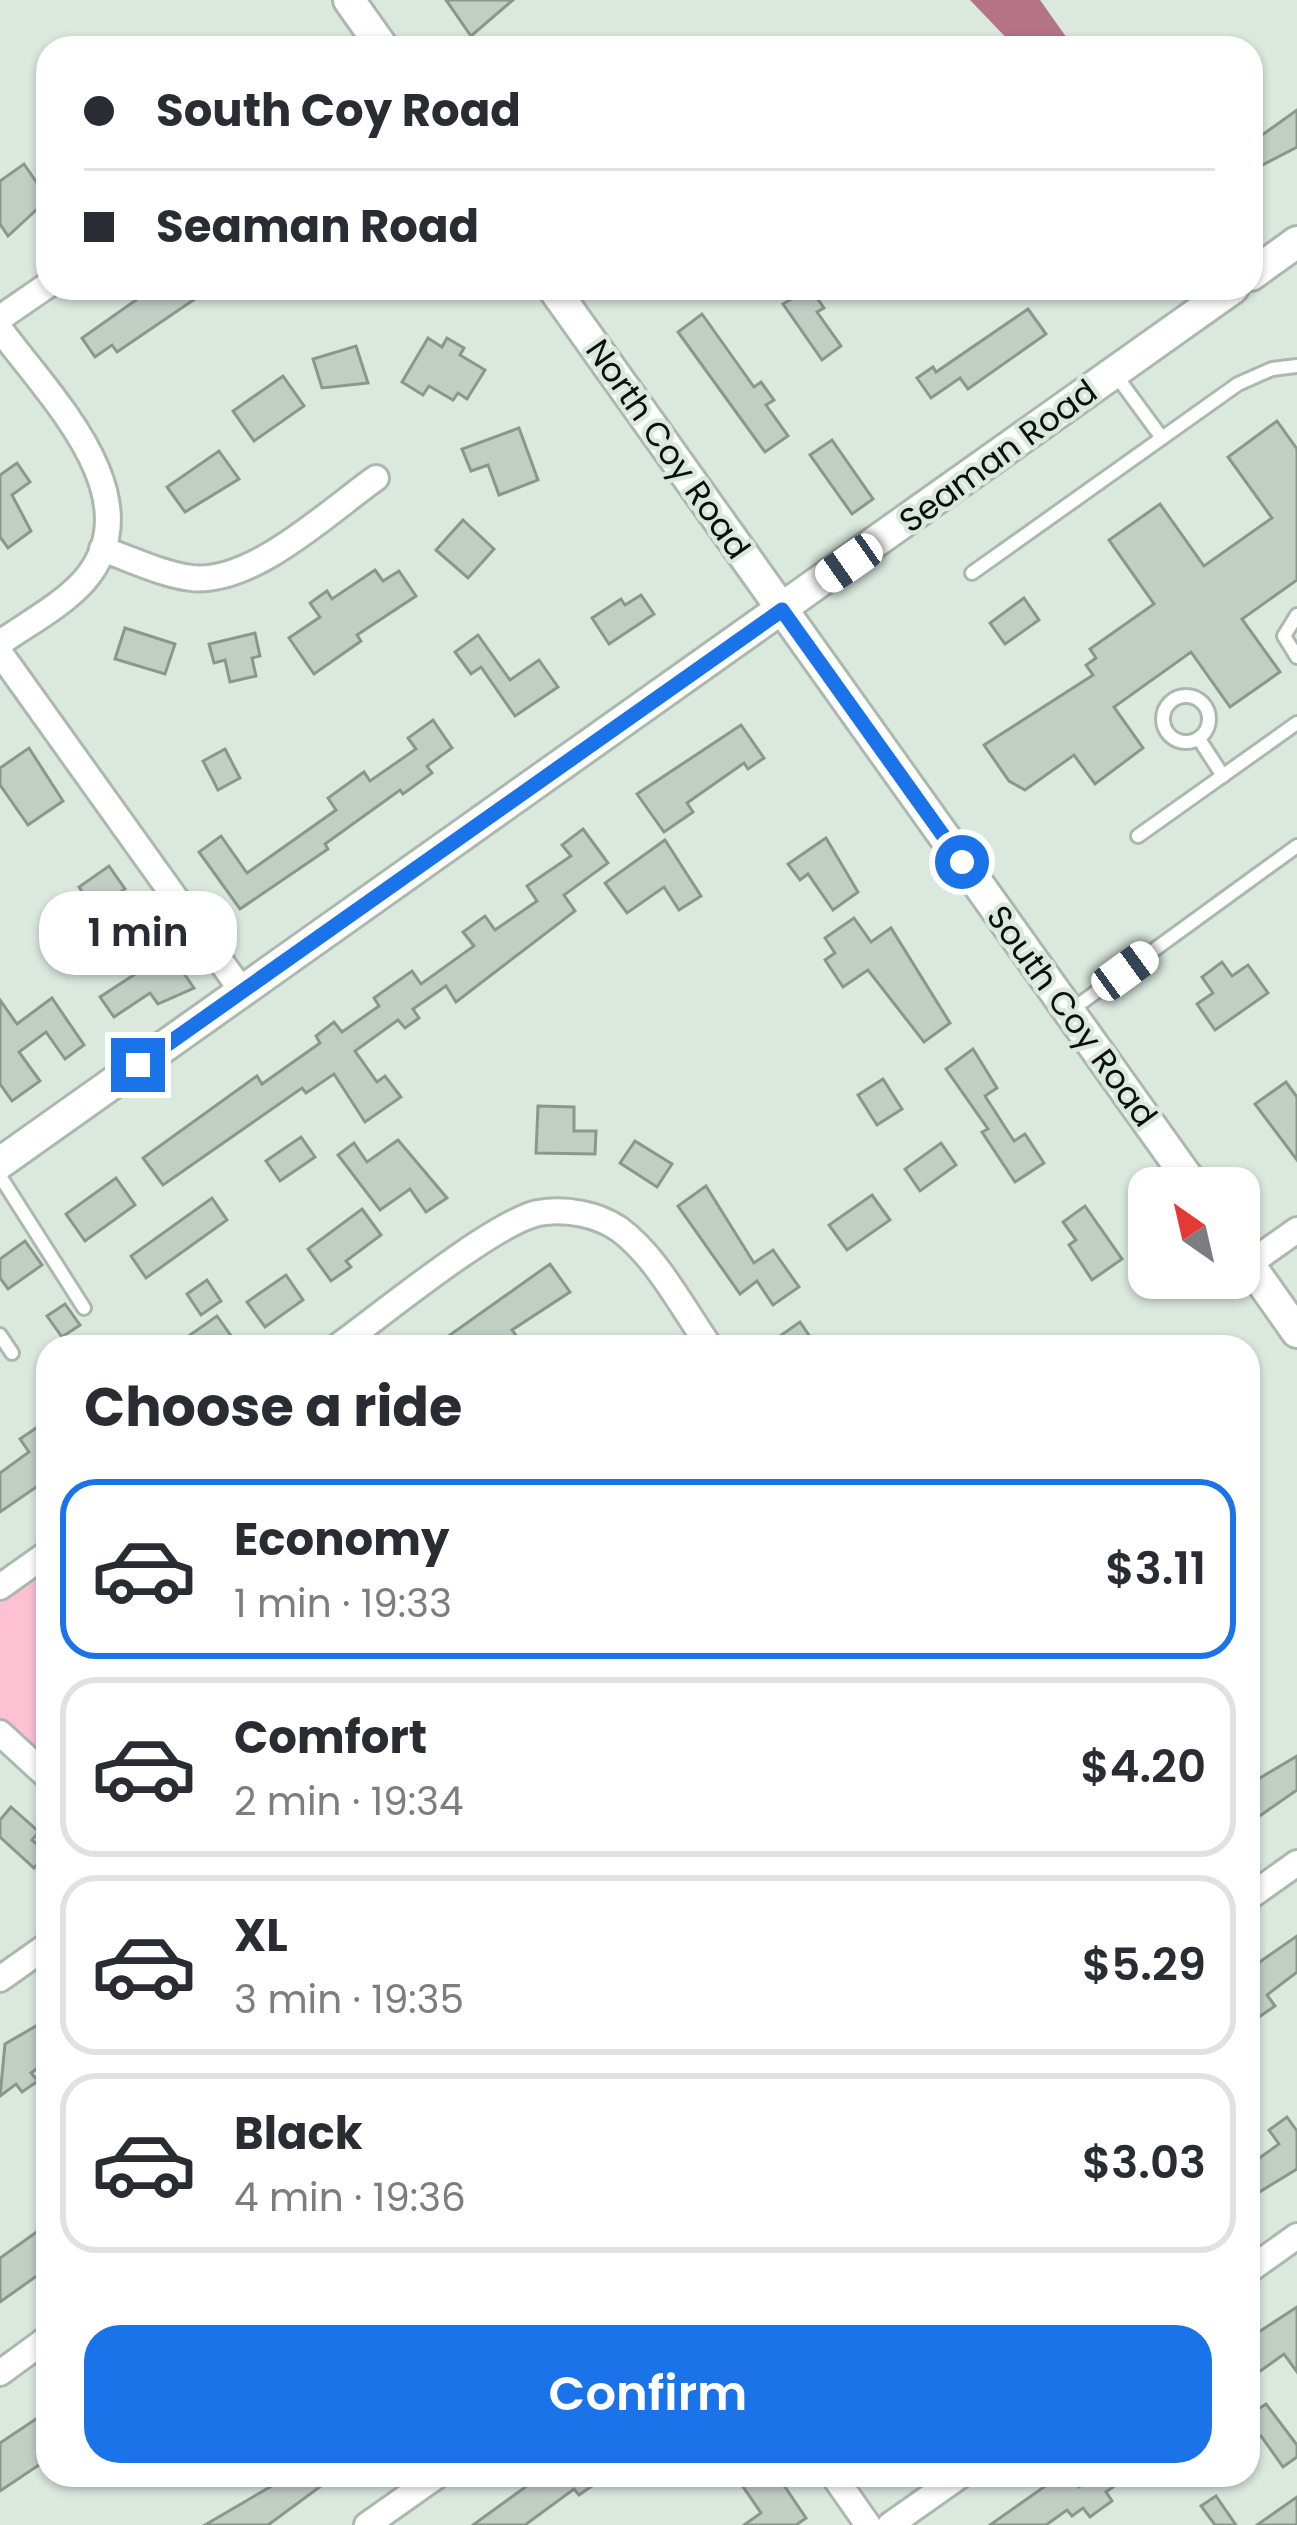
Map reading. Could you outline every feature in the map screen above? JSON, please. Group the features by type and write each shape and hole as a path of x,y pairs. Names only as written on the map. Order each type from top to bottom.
{"street":[{"path":"349,0 374,36"},
{"path":"1263,266 1297,242"},
{"path":"0,319 36,294"},
{"name":"North Coy Road","path":"562,300 782,610"},
{"name":"Seaman Road","path":"0,1163 1215,300"},
{"path":"0,328 101,476 108,505 102,549 71,593 0,644"},
{"path":"102,549 176,575 227,576 255,564 376,478"},
{"name":"South Coy Road","path":"782,610 1180,1167"},
{"path":"0,653 242,991"},
{"path":"354,1335 507,1226 540,1213 577,1213 606,1222 630,1239 701,1335"},
{"path":"1260,1249 1297,1230"},
{"path":"1260,1280 1297,1332"},
{"path":"0,1587 36,1562"},
{"path":"0,1733 36,1766"},
{"path":"1260,1889 1297,1863"},
{"path":"0,1979 36,1954"},
{"path":"1260,2262 1297,2236"},
{"path":"0,2373 36,2347"},
{"path":"368,2525 421,2487"},
{"path":"841,2487 868,2525"},
{"path":"890,2525 944,2487"}],"lane":[{"path":"972,573 1238,384 1272,369 1297,366"},
{"path":"1114,373 1162,438"},
{"path":"1297,615 1284,636 1297,657"},
{"path":"1138,836 1297,724"},
{"path":"1199,739 1223,776"},
{"path":"1069,1012 1297,846"},
{"path":"0,1176 84,1308"},
{"path":"0,1335 12,1352"}],"shaded area":[{"path":"970,0 1040,0 1066,36 1004,36"},
{"path":"36,1581 36,1753 0,1720 0,1603"}],"building":[{"path":"446,0 513,0 471,36"},
{"path":"1297,110 1297,147 1263,165 1263,134"},
{"path":"24,164 36,182 36,210 8,236 0,224 0,181"},
{"path":"136,300 193,300 117,352 112,345 95,357 82,338"},
{"path":"818,300 824,308 817,312 841,346 822,360 783,304"},
{"path":"1028,309 1046,334 968,389 960,378 931,398 917,378 933,367 936,372"},
{"path":"702,314 754,387 761,382 774,400 766,405 788,436 765,452 678,332"},
{"path":"428,338 442,347 447,338 464,348 460,355 485,370 467,399 458,393 453,400 429,386 423,395 402,382"},
{"path":"356,346 368,383 322,388 313,359"},
{"path":"283,376 304,406 254,441 233,411"},
{"path":"1277,421 1297,449 1297,580 1242,619 1280,672 1230,707 1191,652 1114,707 1143,748 1095,784 1074,755 1025,790 1009,781 984,745 1093,675 1086,665 1096,658 1090,649 1154,604 1109,540 1160,504 1204,566 1272,518 1228,457"},
{"path":"519,428 538,480 499,495 488,465 471,471 462,449"},
{"path":"832,440 873,499 852,514 810,455"},
{"path":"219,451 239,479 185,512 167,487"},
{"path":"17,463 30,482 12,495 31,531 8,548 0,537 0,475"},
{"path":"463,520 494,549 468,578 436,550"},
{"path":"375,570 383,581 399,571 416,596 357,635 361,641 314,674 289,638 320,617 310,603 327,591 332,599"},
{"path":"641,595 654,614 609,644 592,618 621,599 625,605"},
{"path":"1024,598 1039,620 1005,644 990,623"},
{"path":"125,628 175,644 165,674 115,659"},
{"path":"255,633 260,656 252,658 256,676 230,682 225,660 214,663 209,644"},
{"path":"478,635 510,680 539,660 558,687 515,716 481,667 471,674 455,652"},
{"path":"433,720 452,748 427,766 432,773 403,794 400,790 325,844 328,849 240,909 199,852 221,836 247,873 336,810 328,798 364,772 370,781 416,749 408,738"},
{"path":"741,725 764,758 748,769 744,763 687,803 693,812 664,832 637,794"},
{"path":"29,748 63,801 28,825 0,785 0,768"},
{"path":"225,749 240,778 218,790 203,761"},
{"path":"583,829 608,863 564,895 575,911 456,1002 446,986 413,1009 419,1018 405,1028 398,1020 355,1051 377,1082 385,1076 401,1097 365,1122 334,1074 306,1093 302,1088 163,1185 143,1158 257,1076 262,1084 320,1043 316,1036 334,1022 342,1032 379,1006 374,998 412,971 421,984 474,946 463,932 485,916 495,930 537,901 527,886 571,856 562,845"},
{"path":"826,838 858,892 833,910 808,874 800,880 788,864"},
{"path":"665,840 701,896 679,910 664,887 627,913 605,883"},
{"path":"109,866 125,889 95,910 79,887"},
{"path":"854,918 871,942 891,928 950,1023 924,1042 868,970 843,987 825,960 835,953 825,938"},
{"path":"169,952 194,988 158,1004 150,993 114,1017 100,997"},
{"path":"1222,962 1232,976 1248,965 1268,993 1215,1030 1197,1004 1213,993 1202,977"},
{"path":"52,998 84,1045 65,1059 46,1032 19,1052 40,1081 12,1101 0,1084 0,1000 17,1024"},
{"path":"973,1049 997,1088 985,1096 1014,1141 1025,1134 1044,1163 1015,1182 982,1132 988,1129 946,1069"},
{"path":"883,1079 902,1109 877,1125 858,1095"},
{"path":"1286,1082 1297,1097 1297,1160 1255,1104"},
{"path":"538,1106 574,1107 574,1131 596,1131 595,1154 536,1153"},
{"path":"301,1137 315,1157 280,1181 266,1161"},
{"path":"398,1140 447,1198 426,1212 410,1189 380,1210 338,1155 354,1143 367,1162"},
{"path":"635,1141 672,1164 657,1187 620,1163"},
{"path":"941,1143 956,1165 920,1191 905,1169"},
{"path":"116,1178 135,1205 85,1241 66,1214"},
{"path":"706,1186 754,1263 773,1250 799,1287 773,1305 757,1281 740,1294 678,1206"},
{"path":"872,1195 890,1220 847,1250 829,1225"},
{"path":"212,1198 227,1220 146,1278 131,1256"},
{"path":"1085,1206 1122,1259 1092,1280 1069,1245 1076,1240 1063,1222"},
{"path":"362,1209 381,1235 346,1261 351,1267 331,1281 308,1249"},
{"path":"25,1241 42,1265 8,1289 0,1278 0,1259"},
{"path":"550,1264 570,1292 512,1330 516,1335 450,1335"},
{"path":"286,1275 303,1300 265,1327 247,1302"},
{"path":"207,1280 221,1301 201,1315 187,1294"},
{"path":"65,1304 80,1325 61,1335 47,1316"},
{"path":"217,1316 230,1335 190,1335"},
{"path":"800,1322 809,1335 781,1335"},
{"path":"36,1428 36,1487 0,1512 0,1473 29,1452 20,1439"},
{"path":"1297,1756 1297,1790 1260,1816 1260,1778"},
{"path":"11,1807 36,1829 34,1868 0,1837 0,1820"},
{"path":"1297,1936 1297,1972 1267,1995 1275,2006 1260,2016 1260,1962"},
{"path":"36,2026 36,2069 31,2073 36,2082 22,2092 16,2084 0,2096 5,2044"},
{"path":"1287,2117 1297,2131 1297,2169 1260,2192 1260,2157 1279,2144 1269,2130"},
{"path":"36,2232 36,2276 0,2302 0,2258"},
{"path":"1297,2307 1297,2372 1284,2354 1260,2371 1260,2331"},
{"path":"1266,2404 1297,2445 1297,2457 1283,2467 1260,2437 1260,2408"},
{"path":"36,2419 36,2467 0,2491 0,2443"},
{"path":"270,2487 320,2487 268,2525 205,2525"},
{"path":"525,2487 591,2487 579,2495 574,2489 525,2525 473,2525"},
{"path":"743,2487 785,2487 806,2518 796,2525 744,2525 761,2513"},
{"path":"1044,2487 1113,2487 1106,2492 1112,2501 1090,2517 1083,2508 1072,2516 1067,2510 1046,2525 990,2525"},
{"path":"1216,2496 1236,2525 1215,2525 1201,2506"},
{"path":"1297,2497 1297,2525 1257,2525"}],"route":[{"path":"138,1065 782,610 962,862"}]}
